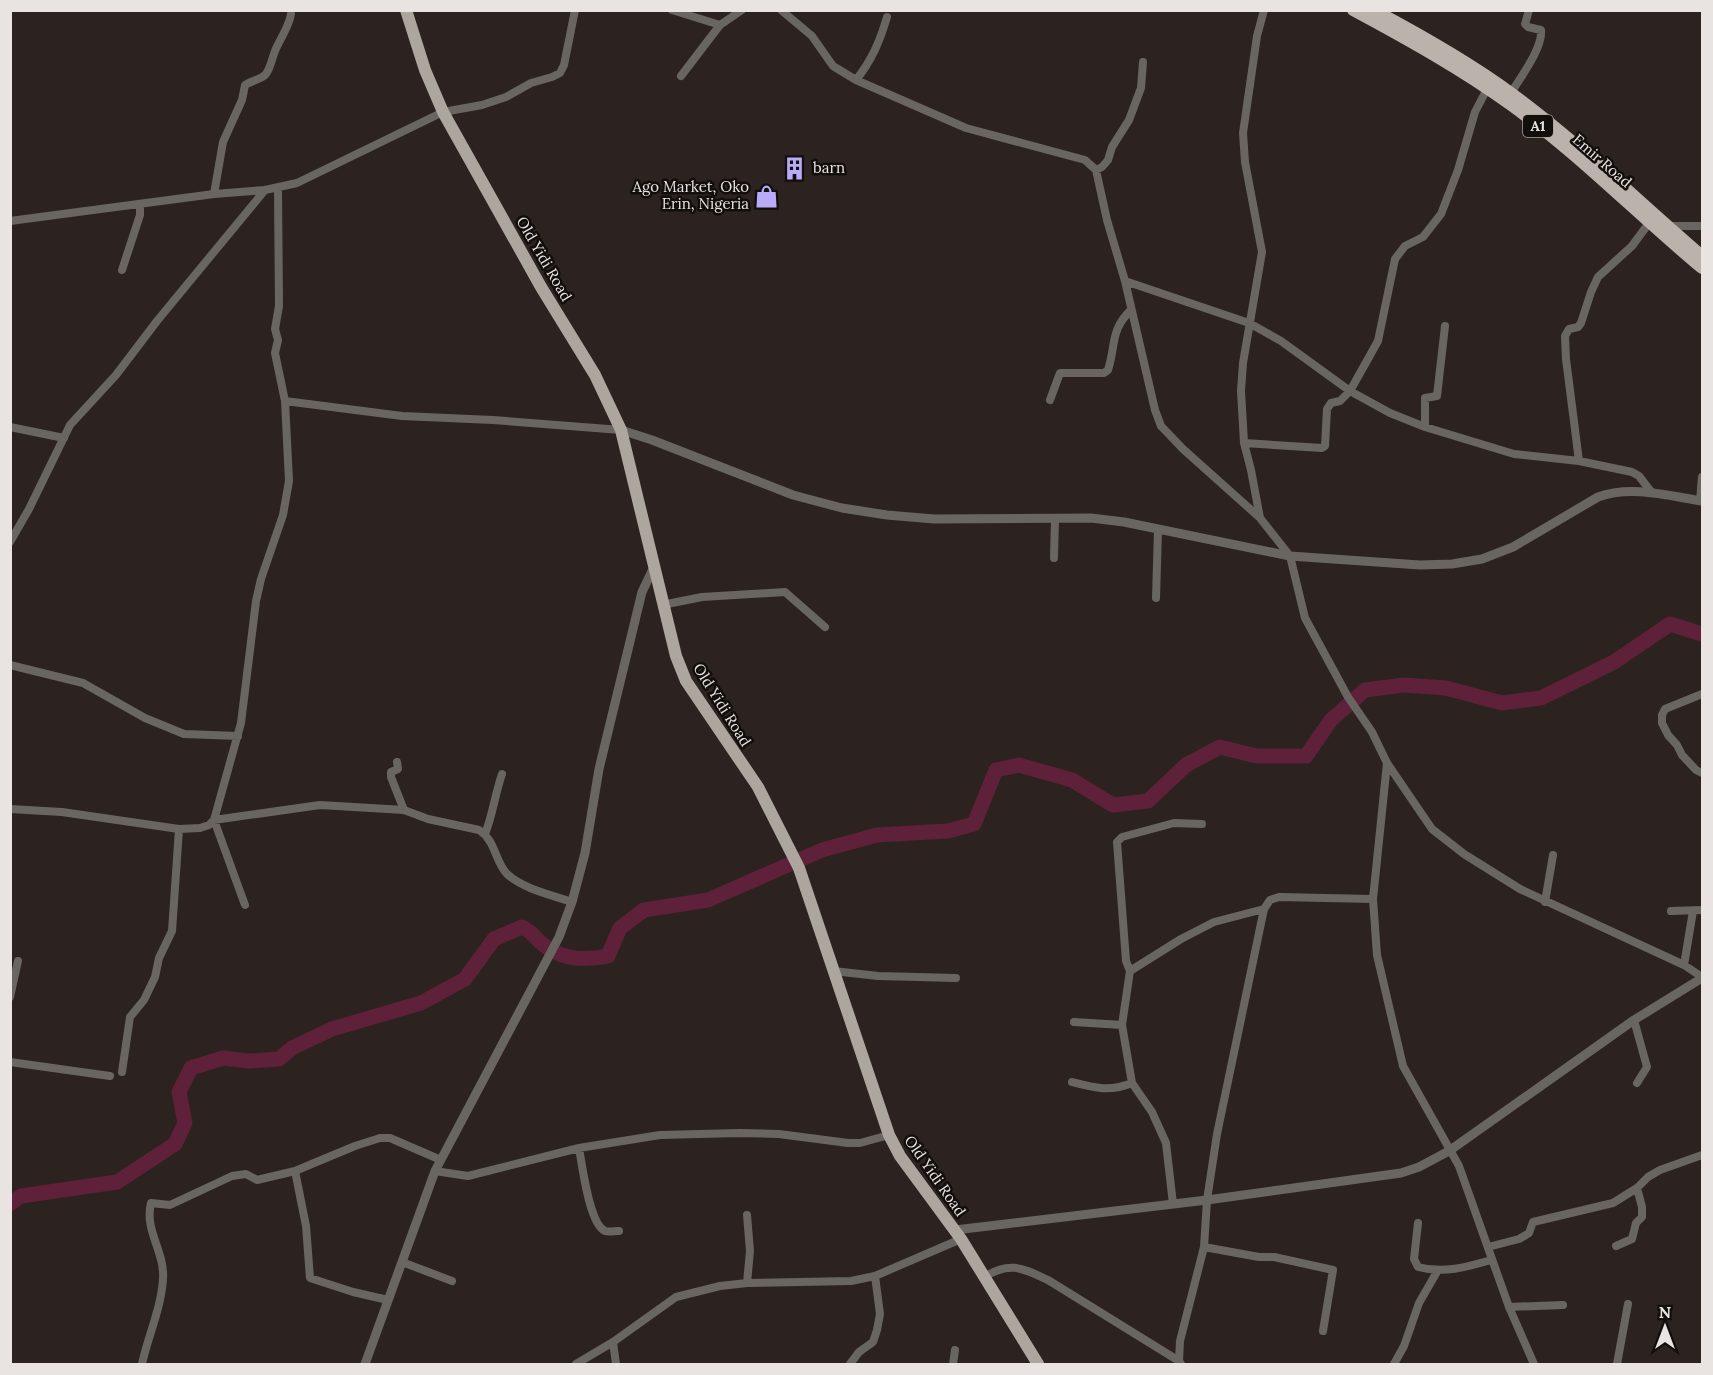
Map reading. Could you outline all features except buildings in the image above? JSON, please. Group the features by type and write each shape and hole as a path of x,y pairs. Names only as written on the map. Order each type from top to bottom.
{"highway":[{"name":"Emir Road","path":"1353,10 1429,52 1487,89 1549,135 1702,268"},
{"name":"Emir Road","path":"1374,10 1453,55 1510,93 1554,126 1702,256"}],"main road":[{"name":"Old Yidi Road","path":"406,10 425,70 442,112 541,286 595,375 621,430 676,656 686,681 758,787 794,856 889,1135 900,1156 958,1234 1038,1365"}],"street":[{"path":"10,221 213,194 265,190 297,183 442,112 482,105 560,73 564,65 575,10"},
{"path":"672,10 720,25"},
{"path":"681,76 720,25 741,10"},
{"path":"576,1365 676,1297 720,1286 747,1283 851,1281 875,1275 958,1234 1401,1173 1419,1167 1449,1151 1634,1020 1702,978 1684,965 1520,889 1464,854 1432,829 1387,763 1305,618 1290,556 1260,518 1183,449 1161,426 1155,410 1096,170 1085,160 966,128 856,80 833,66 812,36 781,10"},
{"path":"1260,518 1244,443 1241,391 1249,323 1262,252 1245,162 1244,113 1263,10"},
{"path":"1510,93 1542,35 1541,30 1525,24 1529,10"},
{"path":"213,194 221,148 242,100 245,85 266,74 291,14"},
{"path":"856,80 877,50 887,17"},
{"path":"1096,170 1108,160 1112,147 1129,120 1141,88 1143,62"},
{"path":"1244,443 1322,448 1326,443 1328,409 1331,403 1340,401 1350,391 1378,341 1395,259 1405,246 1423,237 1441,214 1458,170 1475,112 1487,89"},
{"path":"10,808 62,812 179,829 200,828 209,825 214,820 238,736 256,601 261,579 283,515 289,481 285,401 275,353 278,340 275,329 279,306 278,188"},
{"path":"10,542 29,509 70,425 116,375 157,321 265,190"},
{"path":"122,270 140,215 140,205"},
{"path":"1579,460 1565,336 1569,329 1578,327 1581,323 1598,277 1632,246 1648,222"},
{"path":"1666,226 1702,226"},
{"path":"1125,281 1249,323 1281,341 1350,391 1389,412 1425,427 1514,454 1579,460 1632,472 1640,476 1652,493"},
{"path":"1050,400 1060,373 1104,373 1108,370 1116,330 1121,319 1131,310"},
{"path":"1425,427 1425,398 1437,396 1439,391 1438,377 1445,326"},
{"path":"285,401 402,416 493,420 621,430 793,495 842,508 887,515 934,519 1091,518 1124,522 1290,556 1420,565 1462,563 1482,559 1513,547 1598,497 1611,492 1652,493 1701,501 1702,477"},
{"path":"10,427 63,438"},
{"path":"1054,558 1055,518"},
{"path":"1156,598 1158,530"},
{"path":"365,1365 435,1171 559,937 572,902 585,853 599,769 642,592 654,567"},
{"path":"662,605 702,597 784,592 825,627"},
{"path":"10,665 83,683 145,718 184,734 238,736"},
{"path":"1702,694 1665,709 1662,723 1682,755 1702,773"},
{"path":"398,762 398,769 391,772 391,777 404,810"},
{"path":"1387,763 1373,899 1377,955 1403,1066 1459,1166 1491,1260 1534,1365"},
{"path":"484,834 493,814 495,793 502,774"},
{"path":"214,820 311,806 404,810 428,819 479,830 484,834 506,873 526,886 572,902"},
{"path":"214,820 245,905"},
{"path":"1173,1204 1166,1143 1152,1112 1132,1083 1122,1025 1130,971 1126,961 1117,842 1122,837 1174,824 1202,825"},
{"path":"122,1072 130,1017 144,1000 159,958 172,932 179,829"},
{"path":"1545,902 1553,855"},
{"path":"1180,1363 1180,1341 1204,1247 1207,1200 1217,1134 1264,909 1270,900 1279,897 1373,899"},
{"path":"1130,971 1181,939 1214,922 1264,909"},
{"path":"1671,911 1702,910"},
{"path":"1684,965 1693,911"},
{"path":"10,997 18,961"},
{"path":"833,971 878,976 956,978"},
{"path":"1634,1020 1647,1067 1637,1083"},
{"path":"1074,1022 1122,1025"},
{"path":"10,1062 110,1076"},
{"path":"1072,1082 1099,1089 1119,1088 1132,1083"},
{"path":"435,1171 468,1176 579,1148 660,1135 740,1132 779,1134 848,1143 860,1143 889,1135"},
{"path":"142,1365 163,1281 163,1263 154,1238 149,1213 152,1203 170,1205 232,1176 246,1174 257,1180 295,1171 380,1138 390,1138 441,1160"},
{"path":"579,1148 585,1183 598,1225 605,1231 619,1231"},
{"path":"1488,1247 1519,1239 1529,1233 1533,1222 1613,1203 1660,1170 1702,1155"},
{"path":"295,1171 306,1226 310,1278 353,1292 388,1300"},
{"path":"1616,1246 1632,1239 1636,1223 1642,1217 1637,1188"},
{"path":"747,1215 750,1251 747,1283"},
{"path":"1418,1223 1414,1259 1418,1267 1457,1270 1491,1260"},
{"path":"1204,1247 1259,1257 1274,1257 1333,1270 1323,1331"},
{"path":"402,1262 452,1281"},
{"path":"984,1277 998,1268 1013,1266 1035,1274 1180,1363"},
{"path":"1394,1365 1404,1346 1419,1303 1438,1270"},
{"path":"850,1365 859,1352 873,1342 877,1330 880,1314 875,1275"},
{"path":"1509,1307 1563,1305"},
{"path":"1617,1365 1628,1305"},
{"path":"613,1342 616,1365"},
{"path":"953,1365 955,1350"}],"waterway":[{"path":"10,1204 21,1196 117,1182 175,1144 185,1123 179,1092 191,1068 223,1058 249,1061 279,1059 292,1048 332,1029 421,1003 465,979 494,939 522,927 548,948 564,956 581,959 608,956 620,928 644,910 708,900 822,850 877,835 948,831 974,824 996,770 1019,765 1072,780 1113,805 1148,801 1186,765 1220,747 1256,756 1306,756 1331,720 1365,690 1404,685 1446,688 1502,703 1541,698 1614,662 1670,624 1702,634"}],"place":[{"name":"barn","path":"795,168"},
{"name":"Ago Market, Oko Erin, Nigeria","path":"767,196"}]}
